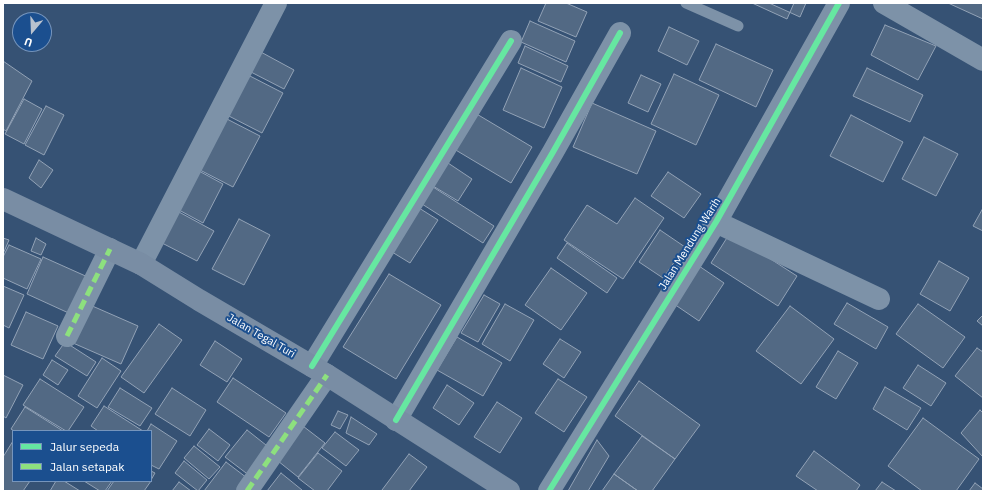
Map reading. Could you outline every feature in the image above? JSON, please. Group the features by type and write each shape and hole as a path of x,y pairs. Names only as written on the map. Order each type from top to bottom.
{"main road":[{"name":"Jalan Tegal Turi","path":"3,199 141,264 319,371 509,491"}],"street":[{"path":"141,264 276,3"},
{"name":"Jalan Mendung Warih","path":"549,491 716,222 839,3"},
{"path":"884,3 983,60"},
{"path":"396,420 553,152 620,33"},
{"path":"247,491 319,371 511,41"},
{"path":"716,222 880,299"},
{"path":"67,336 110,249"}],"lane":[{"path":"686,3 738,26"}],"building":[{"path":"546,3 566,3 587,12 576,37 538,21"},
{"path":"752,3 794,3 787,19"},
{"path":"769,3 806,3 800,17"},
{"path":"948,3 983,3 983,19"},
{"path":"530,21 575,41 566,62 521,42"},
{"path":"885,25 936,46 918,80 871,55"},
{"path":"669,27 699,41 687,65 658,51"},
{"path":"716,44 773,70 756,107 699,80"},
{"path":"525,46 568,66 561,82 518,63"},
{"path":"259,51 294,70 284,89 249,71"},
{"path":"3,61 32,81 6,131 3,129"},
{"path":"521,68 562,87 544,128 503,110"},
{"path":"867,68 923,95 910,122 853,96"},
{"path":"246,74 283,93 262,133 225,114"},
{"path":"674,74 719,95 696,145 651,124"},
{"path":"641,75 661,84 648,112 628,103"},
{"path":"24,99 42,109 24,144 5,134"},
{"path":"592,103 656,131 637,174 573,147"},
{"path":"46,106 64,115 44,155 25,145"},
{"path":"475,113 532,147 511,183 454,149"},
{"path":"851,115 903,142 883,182 830,156"},
{"path":"225,118 260,136 233,187 198,169"},
{"path":"924,137 958,154 936,196 902,179"},
{"path":"39,160 53,170 41,188 29,178"},
{"path":"448,163 472,179 458,201 433,186"},
{"path":"199,171 223,184 203,223 179,210"},
{"path":"668,172 701,194 684,218 651,196"},
{"path":"433,187 494,226 483,243 422,204"},
{"path":"635,198 664,218 623,279 564,240 587,205 617,224"},
{"path":"419,208 438,220 410,263 392,252"},
{"path":"983,208 983,231 973,226"},
{"path":"179,212 214,231 197,261 162,243"},
{"path":"239,219 270,235 244,285 212,269"},
{"path":"660,230 685,247 663,278 639,262"},
{"path":"730,233 797,276 778,306 711,263"},
{"path":"3,238 9,240 3,254"},
{"path":"36,238 46,244 41,255 31,251"},
{"path":"567,243 617,278 607,293 557,258"},
{"path":"9,245 41,259 27,289 3,278 3,257"},
{"path":"43,257 90,278 73,315 27,294"},
{"path":"939,261 969,278 950,311 920,294"},
{"path":"699,266 724,283 699,321 674,304"},
{"path":"551,268 587,293 561,330 525,305"},
{"path":"389,274 441,305 396,379 343,347"},
{"path":"3,286 24,295 9,328 3,325"},
{"path":"484,295 500,304 478,342 461,333"},
{"path":"847,303 888,327 876,349 834,324"},
{"path":"505,304 534,320 510,361 482,344"},
{"path":"918,304 965,337 943,368 896,334"},
{"path":"90,305 138,326 121,364 73,343"},
{"path":"790,306 834,339 801,384 756,351"},
{"path":"26,312 58,326 43,359 11,345"},
{"path":"983,315 983,326 977,321"},
{"path":"159,324 182,340 144,393 121,377"},
{"path":"457,337 502,363 483,396 437,370"},
{"path":"560,339 581,352 564,378 543,364"},
{"path":"215,341 242,359 227,382 200,365"},
{"path":"65,342 96,362 87,376 55,356"},
{"path":"977,348 983,352 983,398 955,376"},
{"path":"838,351 858,363 836,399 816,387"},
{"path":"102,358 121,371 97,408 78,396"},
{"path":"52,360 68,370 58,385 43,375"},
{"path":"918,365 946,383 931,406 903,388"},
{"path":"3,375 23,385 6,418 3,416"},
{"path":"233,378 286,413 269,437 217,402"},
{"path":"40,379 84,407 69,430 64,430 23,405"},
{"path":"558,379 587,397 564,432 535,413"},
{"path":"639,381 700,425 675,459 615,416"},
{"path":"447,385 474,403 459,425 433,408"},
{"path":"885,387 921,408 907,430 873,409"},
{"path":"120,388 152,408 140,426 108,407"},
{"path":"172,388 206,410 190,436 155,414"},
{"path":"497,402 522,418 500,453 474,437"},
{"path":"104,406 141,430 97,430 91,426"},
{"path":"25,407 61,430 12,430 11,429"},
{"path":"980,410 983,413 983,457 961,433"},
{"path":"338,411 348,415 340,429 331,425"},
{"path":"351,417 377,434 369,445 346,433"},
{"path":"923,418 979,459 956,491 922,491 888,466"},
{"path":"299,423 325,443 298,477 273,457"},
{"path":"151,424 177,441 159,469 152,466 152,430 148,430"},
{"path":"209,429 230,445 218,461 197,445"},
{"path":"247,430 271,449 250,476 225,457"},
{"path":"335,432 359,450 346,466 322,448"},
{"path":"642,436 675,459 652,491 638,491 614,474"},
{"path":"597,440 609,456 588,491 568,491"},
{"path":"12,443 12,482 29,482 23,491 3,491 3,457"},
{"path":"194,446 220,467 209,479 184,458"},
{"path":"814,451 860,485 856,491 818,491 796,476"},
{"path":"318,453 342,471 327,491 315,491 298,478"},
{"path":"409,454 427,467 409,491 382,490"},
{"path":"184,461 207,480 198,491 175,473"},
{"path":"226,462 251,481 243,491 204,491"},
{"path":"152,472 155,473 152,478"},
{"path":"281,473 302,490 267,491"},
{"path":"614,474 638,491 602,491"},
{"path":"55,482 66,482 80,491 50,491"},
{"path":"86,482 111,482 105,491 100,491"},
{"path":"113,482 150,482 144,491 107,491"},
{"path":"179,482 191,491 172,491"},
{"path":"882,482 896,491 875,491"},
{"path":"975,483 983,489 983,491 969,491"}],"marked path":[{"path":"67,336 110,249"},
{"path":"247,491 327,375"}],"cycle path":[{"path":"549,491 716,222 839,3"},
{"path":"396,420 553,152 620,33"},
{"path":"312,366 511,41"}]}
